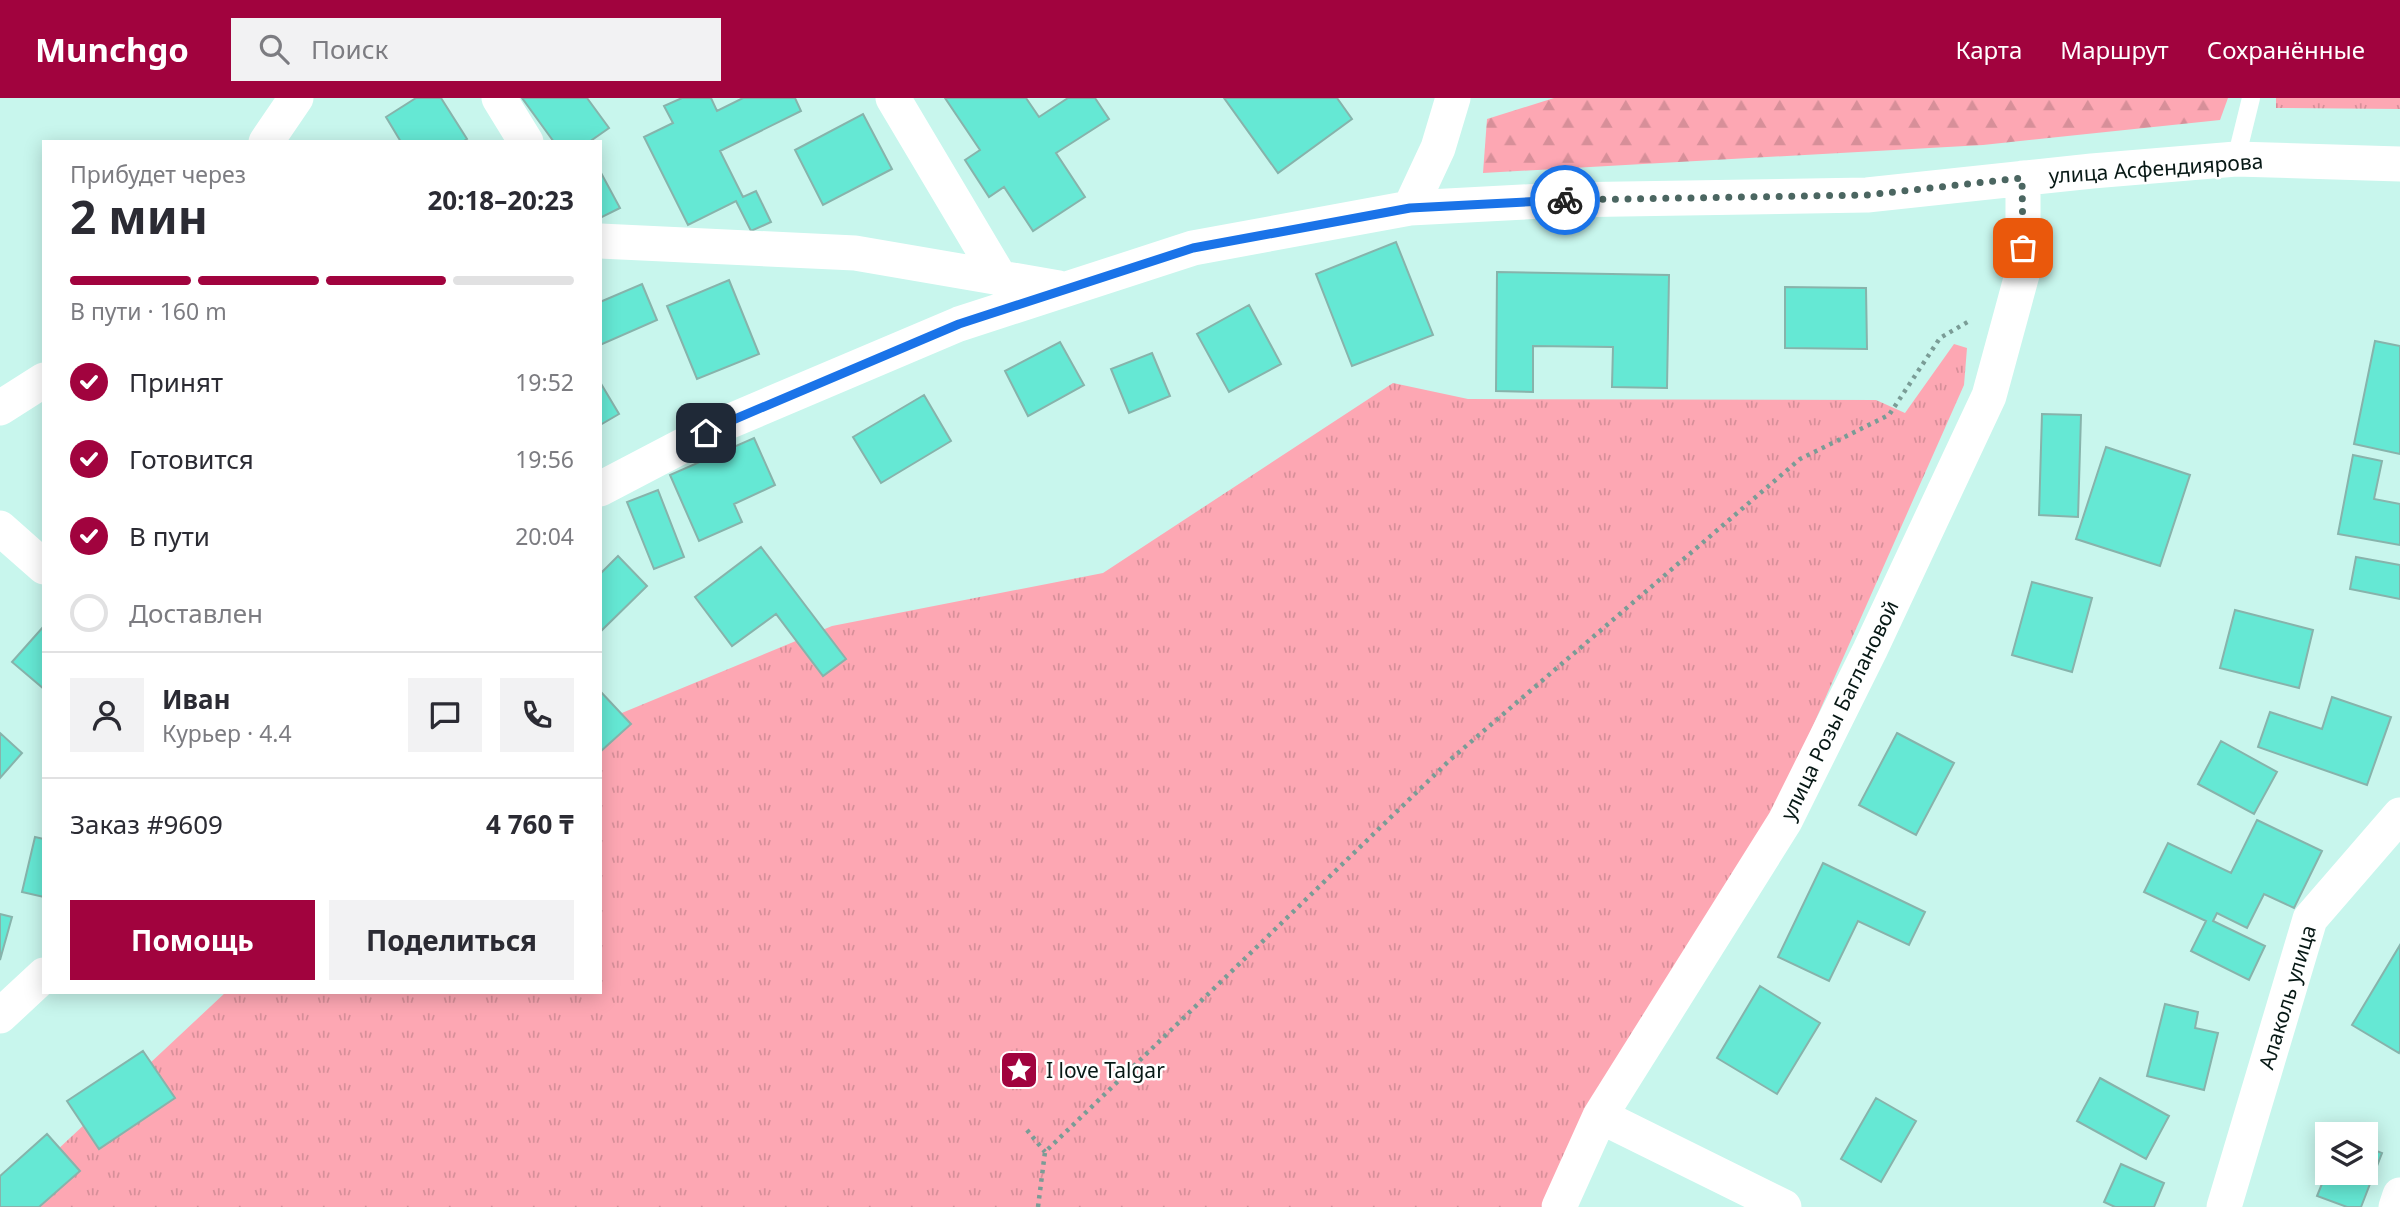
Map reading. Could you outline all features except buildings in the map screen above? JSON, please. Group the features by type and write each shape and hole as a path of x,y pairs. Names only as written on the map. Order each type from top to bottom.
{"street":[{"path":"267,140 296,98"},
{"path":"499,98 525,140"},
{"path":"893,98 1000,278"},
{"path":"1410,208 1438,148 1454,98"},
{"name":"улица Асфендиярова","path":"602,488 728,422 959,324 1193,248 1410,208 1561,200 1867,195 2236,159 2400,164"},
{"name":"улица Розы Баглановой","path":"1559,1207 1600,1116 1785,821 1870,650 1989,396 2023,271 2022,178"},
{"path":"602,241 855,253 1066,289"},
{"path":"0,408 42,381"},
{"path":"0,528 42,565"},
{"name":"Алаколь улица","path":"2224,1207 2309,919 2400,815"},
{"path":"0,1016 42,977"},
{"path":"1600,1116 1784,1207"},
{"path":"2396,1207 2400,1195"}],"lane":[{"path":"2236,159 2251,98"}],"path":[{"path":"1038,1207 1045,1152 1451,759 1800,459 1889,415 1940,338 1973,319"},
{"path":"1027,1130 1045,1152"}],"green space":[{"path":"1554,98 2228,98 2220,120 1983,145 1483,173 1487,119"},
{"path":"2276,98 2400,98 2400,109 2276,108"},
{"path":"1954,344 1967,348 1964,385 1758,850 1542,1207 4,1207 55,1152 224,994 602,994 602,721 832,626 1103,573 1393,383 1468,399 1876,400 1905,413"}],"way so far":[{"path":"1565,200 1867,195 2022,178 2023,248"}],"place":[{"name":"I love Talgar","path":"1019,1070"}],"route":[{"path":"706,433 959,324 1193,248 1410,208 1565,200"}]}
